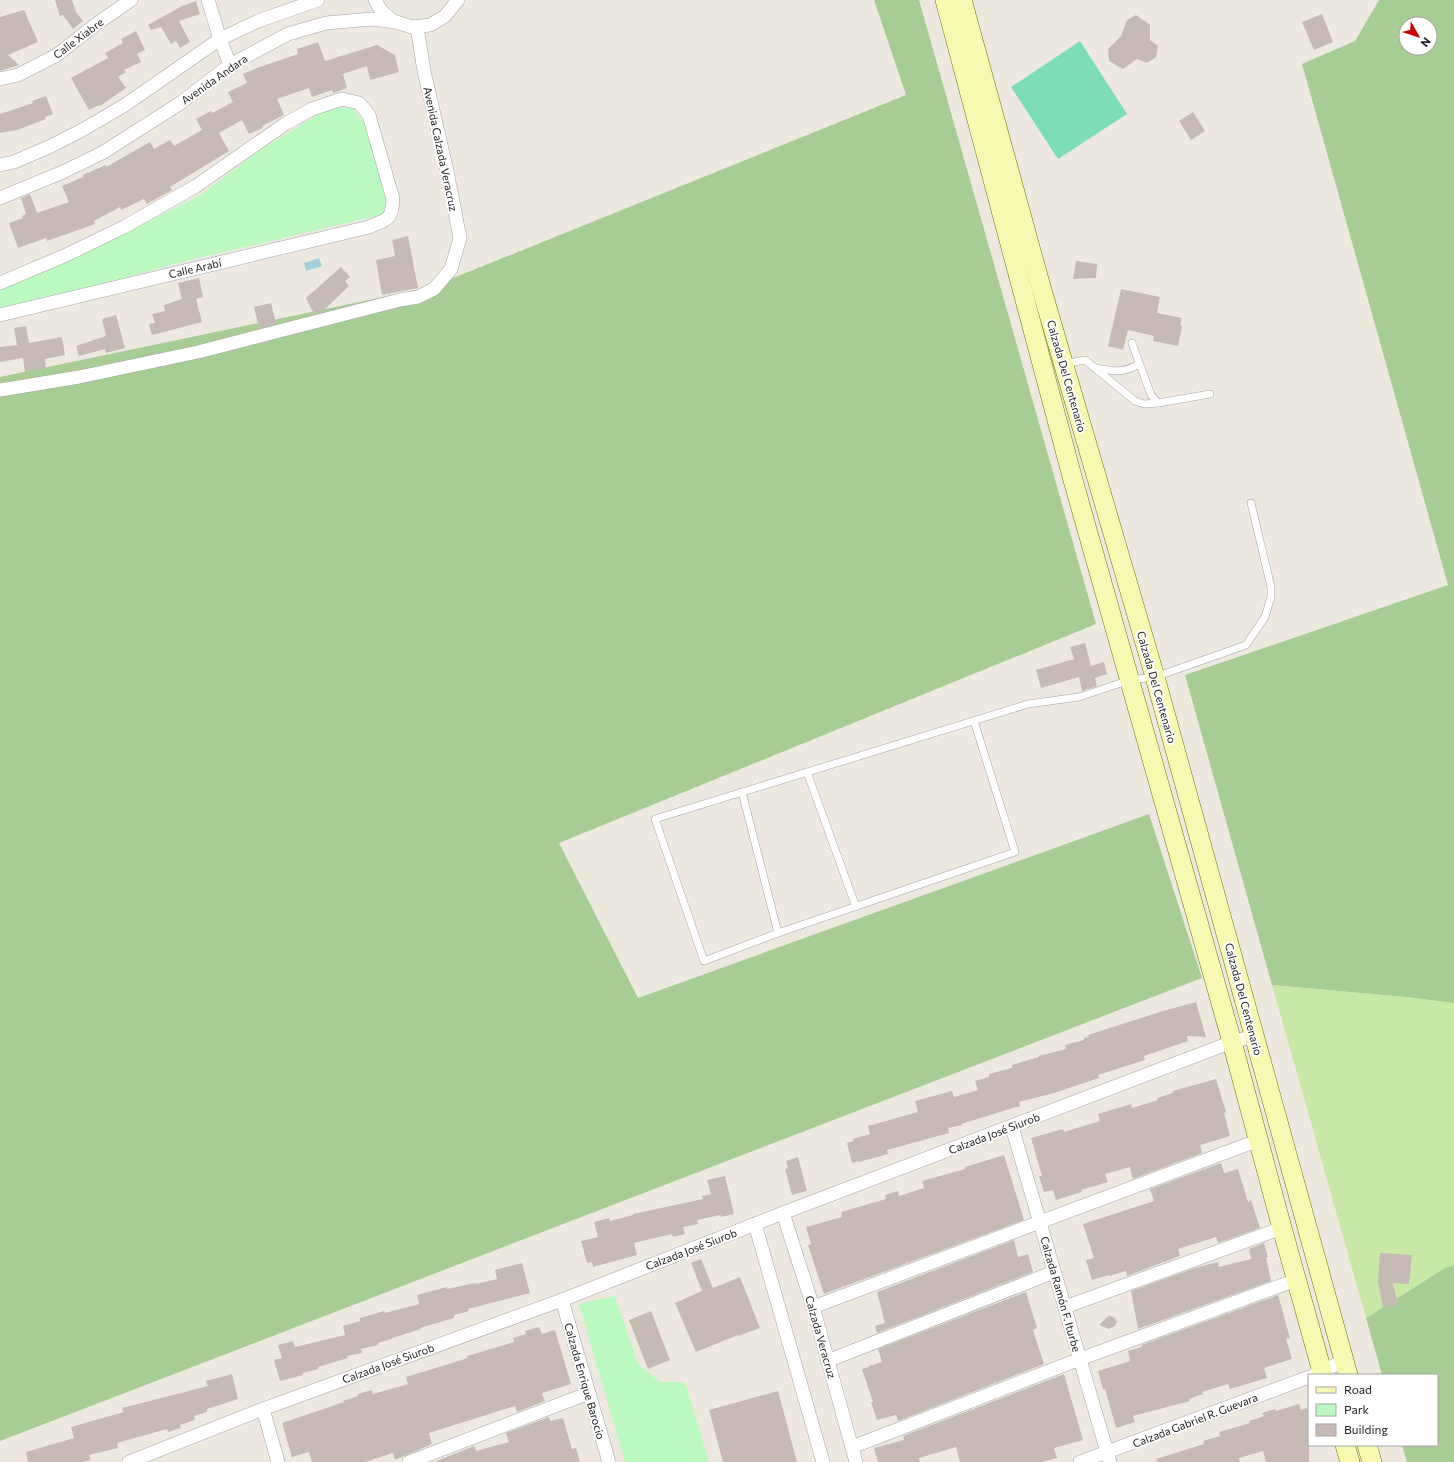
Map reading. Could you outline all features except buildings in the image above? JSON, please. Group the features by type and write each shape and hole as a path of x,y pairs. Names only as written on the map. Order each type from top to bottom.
{"main road":[{"name":"Calzada Del Centenario","path":"945,0 1073,480 1259,1140 1296,1280 1317,1374"},
{"name":"Calzada Del Centenario","path":"962,0 1064,364 1155,677 1346,1368"},
{"path":"1345,1446 1350,1462"},
{"path":"1367,1446 1372,1462"}],"street":[{"name":"Calle Xiabre","path":"0,79 18,75 57,55 95,25 131,0"},
{"path":"208,0 230,65"},
{"path":"0,165 14,162 51,146 84,129 125,105 220,39 258,21 318,0"},
{"path":"375,0 382,12 396,22"},
{"name":"Avenida Andara","path":"0,198 63,172 102,153 179,104 230,65 288,34 326,23 372,19 396,22 417,27 430,25 445,16 457,1"},
{"name":"Avenida Calzada Veracruz","path":"0,390 79,377 198,352 400,300 418,297 434,290 451,269 460,238 447,171 424,71 417,27"},
{"name":"Calle Arabí","path":"0,283 64,256 124,227 196,186 285,124 312,108 342,99 359,103 369,115 393,199 393,210 388,219 369,227 0,315"},
{"name":"Calzada José Siurob","path":"129,1462 263,1410 562,1300 783,1213 1232,1042 1254,1036"},
{"name":"Calzada Ramón F. Iturbe","path":"1012,1127 1108,1457"},
{"path":"813,1307 1259,1140"},
{"name":"Calzada Veracruz","path":"783,1213 813,1307 856,1462"},
{"path":"755,1224 823,1462"},
{"path":"1065,1307 1282,1228"},
{"path":"827,1361 1054,1272"},
{"path":"852,1447 1080,1359 1296,1280"},
{"name":"Calzada Enrique Barocio","path":"562,1300 609,1462"},
{"name":"Calzada Gabriel R. Guevara","path":"1321,1374 1346,1368"},
{"name":"Calzada Gabriel R. Guevara","path":"1080,1462 1108,1457 1308,1379"},
{"path":"409,1462 589,1393"},
{"path":"263,1410 278,1462"}],"lane":[{"path":"1132,343 1150,395 1158,403"},
{"path":"1064,364 1085,360 1134,401 1144,404 1210,394"},
{"path":"1095,368 1121,372 1129,370 1139,364"},
{"path":"974,721 1015,852 778,933 704,961 655,819 1028,704 1079,697 1130,680 1155,677 1246,645 1265,617 1271,597 1271,587 1251,503"},
{"path":"807,772 856,907"},
{"path":"742,792 778,933"}],"green space":[{"path":"874,0 919,0 1096,624 559,843 638,998 1149,814 1202,978 0,1441 0,377 431,287 906,95"},
{"path":"1379,0 1454,0 1454,1003 1406,997 1272,985 1185,675 1448,585 1302,64 1355,41"},
{"path":"1080,41 1127,114 1058,159 1011,87"},
{"path":"328,108 352,108 364,123 388,199 388,208 380,215 186,261 0,311 0,288 88,252 199,196 259,151"},
{"path":"1272,985 1406,997 1454,1003 1454,1265 1445,1268 1366,1318"},
{"path":"1454,1265 1454,1462 1407,1462 1402,1446 1438,1446 1438,1374 1382,1374 1366,1318 1445,1268"},
{"path":"615,1296 638,1364 660,1382 685,1382 709,1462 625,1462 579,1304"}],"water":[{"path":"319,258 322,266 306,271 304,263"}]}
